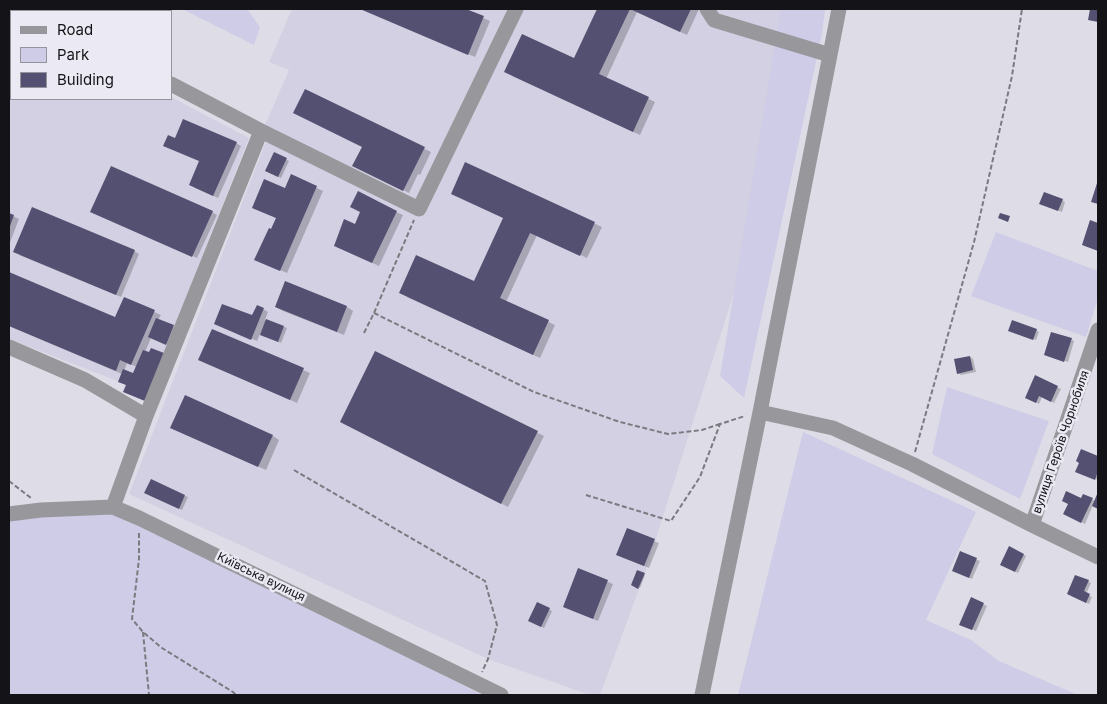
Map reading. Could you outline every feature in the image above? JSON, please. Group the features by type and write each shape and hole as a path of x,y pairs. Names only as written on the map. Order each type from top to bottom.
{"street":[{"path":"172,85 419,209 516,9"},
{"path":"707,9 714,20 830,55"},
{"path":"702,695 839,9"},
{"path":"113,507 146,416 261,131"},
{"name":"вулиця Героїв Чорнобиля","path":"1032,525 1098,330"},
{"path":"9,347 85,380 146,416"},
{"path":"760,412 833,428 912,464 1098,556"},
{"name":"Київська вулиця","path":"9,514 41,510 113,507 502,695"}],"path":[{"path":"912,464 974,242 1012,76 1022,9"},
{"path":"364,333 419,209"},
{"path":"374,313 534,392 620,422 668,434 702,430 760,412"},
{"path":"586,495 671,521 700,477 720,424"},
{"path":"294,470 485,581 497,625 488,659 477,683"},
{"path":"9,481 33,500 41,510"},
{"path":"139,518 139,559 132,619 143,632 162,648 236,695"},
{"path":"143,632 148,695"}],"shaded area":[{"path":"292,9 824,9 645,573 600,695 590,695 488,659 129,494 271,130 264,127 289,70 269,62"},
{"path":"9,13 10,100 172,100 172,98 249,138 145,401 123,392 125,384 9,339"}],"green space":[{"path":"182,9 247,9 260,27 254,45"},
{"path":"781,9 825,9 822,34 744,398 720,376"},
{"path":"996,232 1098,271 1098,298 1086,337 971,296"},
{"path":"947,387 1049,421 1020,499 932,454"},
{"path":"803,432 976,512 926,620 971,640 999,661 1078,695 738,695"},
{"path":"113,507 158,525 482,695 9,695 9,514"}],"building":[{"path":"360,9 466,9 484,16 468,55"},
{"path":"597,9 630,9 599,74 649,97 633,132 504,72 522,34 574,58"},
{"path":"630,9 691,9 680,32"},
{"path":"1090,9 1098,9 1098,22 1088,20"},
{"path":"305,89 425,147 403,191 352,166 362,147 293,113"},
{"path":"183,119 237,142 213,196 189,185 199,161 163,146 168,135 175,138"},
{"path":"274,152 287,158 278,177 265,171"},
{"path":"465,162 595,222 580,256 530,233 500,298 549,320 533,355 399,293 416,255 474,281 503,218 451,194"},
{"path":"111,166 213,211 192,257 90,212"},
{"path":"291,174 317,186 280,271 254,260 269,228 271,229 276,218 252,208 264,179 285,188"},
{"path":"1098,180 1098,204 1091,202"},
{"path":"358,191 397,211 372,263 334,246 344,219 355,224 360,212 350,207"},
{"path":"1044,192 1063,199 1058,211 1039,204"},
{"path":"32,207 135,250 116,295 13,252"},
{"path":"9,213 14,215 9,229"},
{"path":"1000,213 1010,216 1008,222 998,218"},
{"path":"1090,220 1098,223 1098,251 1082,245"},
{"path":"9,272 115,317 124,297 155,310 131,365 120,360 116,371 9,326"},
{"path":"285,281 347,306 337,332 275,307"},
{"path":"222,304 252,315 257,305 264,308 251,340 214,324"},
{"path":"156,318 174,325 166,345 148,337"},
{"path":"266,319 284,326 278,342 260,335"},
{"path":"1012,320 1037,329 1033,340 1008,331"},
{"path":"212,329 304,368 290,400 198,360"},
{"path":"1051,332 1072,338 1064,362 1044,355"},
{"path":"151,348 164,353 145,401 123,392 126,385 118,382 123,369 133,373 143,350 149,352"},
{"path":"375,351 538,431 501,504 340,422"},
{"path":"970,356 973,370 957,374 954,359"},
{"path":"1035,375 1058,386 1051,402 1039,396 1036,403 1025,398"},
{"path":"185,395 273,435 258,467 170,428"},
{"path":"1081,449 1098,456 1098,471 1095,480 1075,472 1079,463 1076,461"},
{"path":"151,479 185,495 179,509 144,493"},
{"path":"1066,491 1081,498 1083,494 1093,498 1081,523 1063,514 1068,504 1062,501"},
{"path":"1098,492 1098,509 1092,506"},
{"path":"627,528 655,539 644,566 616,555"},
{"path":"1009,546 1024,554 1015,572 1000,565"},
{"path":"960,551 977,558 969,578 952,571"},
{"path":"578,568 608,580 593,619 563,607"},
{"path":"637,570 645,573 638,589 631,585"},
{"path":"1075,575 1089,580 1084,591 1090,594 1086,603 1067,594"},
{"path":"971,597 984,603 972,630 959,625"},
{"path":"537,602 550,608 541,627 528,621"}]}
